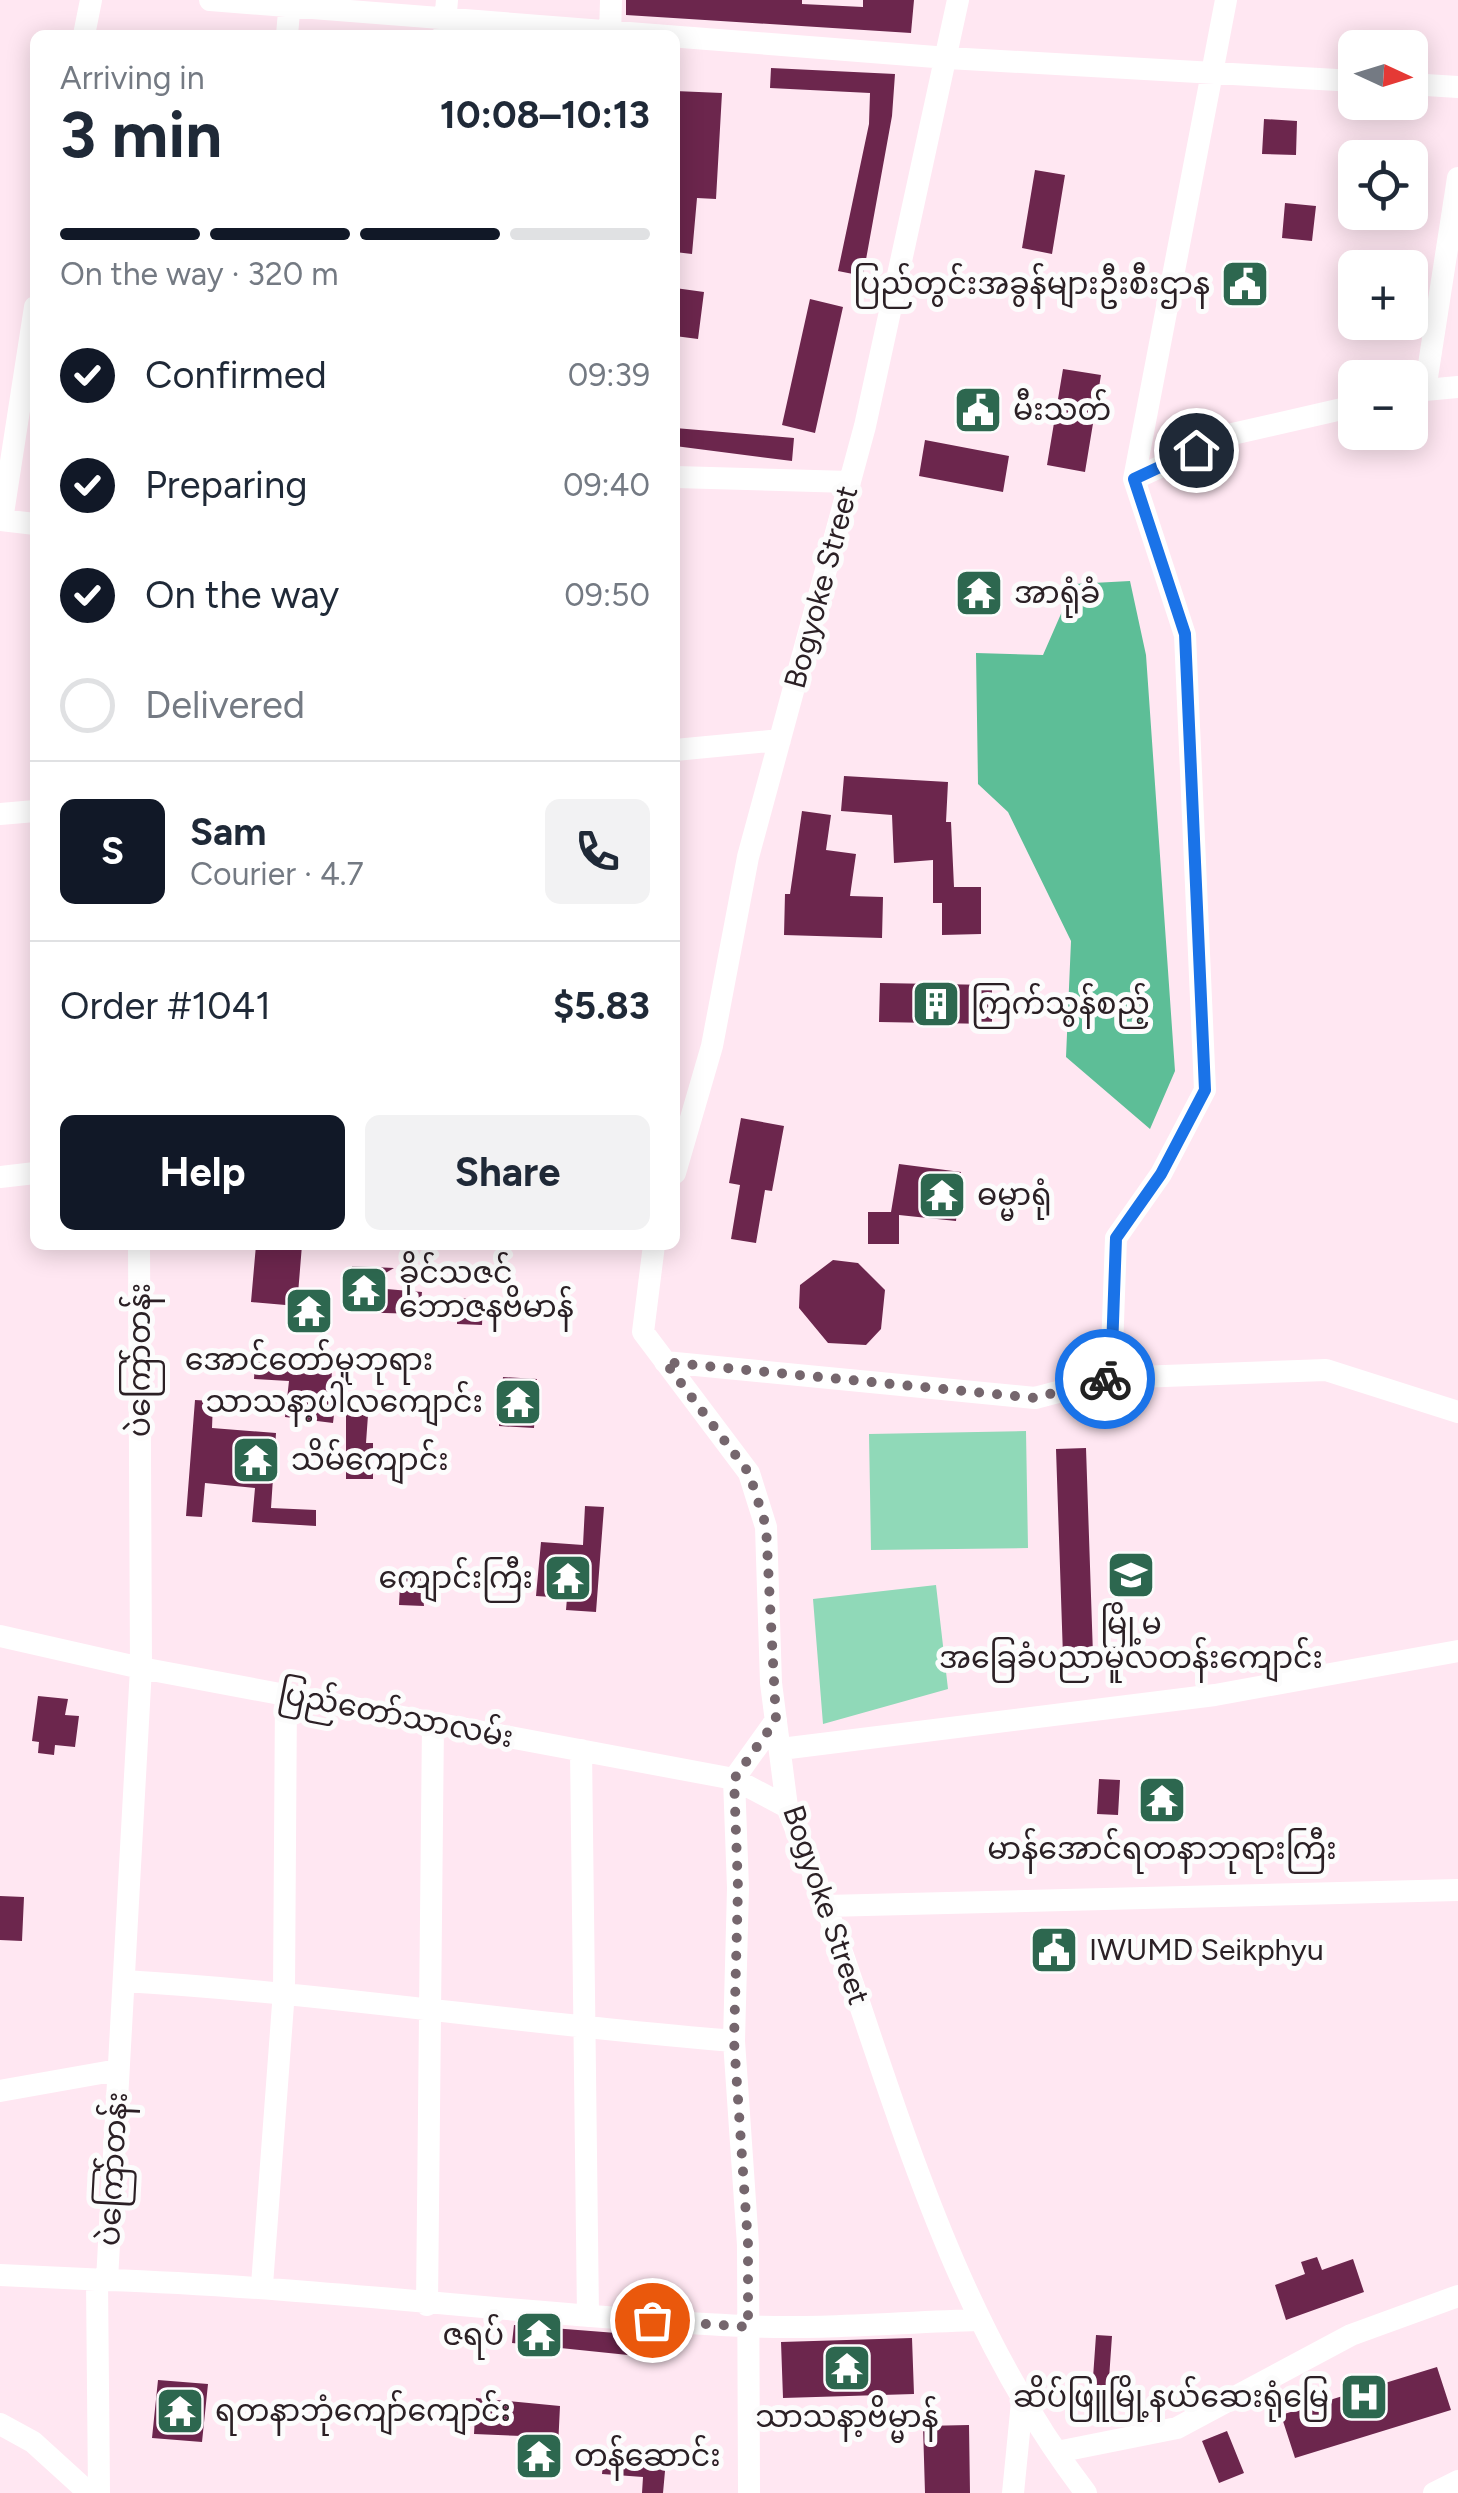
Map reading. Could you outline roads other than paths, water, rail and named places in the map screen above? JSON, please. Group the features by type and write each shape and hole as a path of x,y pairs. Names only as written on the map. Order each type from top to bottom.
{"street":[{"path":"85,30 91,0"},
{"path":"210,0 290,3 587,30"},
{"path":"610,30 611,0"},
{"name":"Bogyoke Street","path":"680,1137 685,1102 712,1046 748,857 850,482 958,0"},
{"path":"1111,1378 1116,1238 1161,1174 1205,1090 1185,634 1134,479 1226,0"},
{"path":"287,30 290,3"},
{"path":"680,37 948,58 1338,80"},
{"path":"1428,85 1458,87"},
{"path":"1423,360 1458,178"},
{"path":"30,338 1,520 30,523"},
{"path":"1428,390 1458,388"},
{"path":"1134,479 1228,435 1338,410"},
{"path":"680,477 850,482"},
{"path":"680,750 780,740"},
{"path":"0,814 30,811"},
{"path":"0,1177 30,1174"},
{"name":"ပဲကြော်တန်း","path":"139,1250 141,1668 102,2280 262,2285 427,2305 748,2327 979,2320"},
{"name":"Bogyoke Street","path":"653,1250 643,1332 749,1473 766,1526 776,1720 787,1808 826,1906 953,2267 1022,2402 1086,2493"},
{"path":"665,1362 1035,1398 1111,1378 1326,1370 1458,1412"},
{"name":"ပြည်တော်သာလမ်း","path":"0,1636 141,1668 734,1779 787,1808"},
{"path":"781,1749 1215,1695 1458,1651"},
{"path":"262,2285 284,1991 286,1695"},
{"path":"750,2493 748,2244 734,2041 738,1888 734,1779 776,1720"},
{"path":"427,2305 434,1722"},
{"path":"581,1750 588,2316"},
{"path":"826,1906 1458,1890"},
{"path":"124,1981 284,1991 584,2030 734,2041"},
{"path":"0,2090 118,2070"},
{"path":"0,2275 102,2280 98,2493"},
{"path":"1057,2452 1177,2428 1352,2335 1458,2296"},
{"path":"1013,2493 1022,2402"},
{"path":"0,2424 33,2442 89,2493"},
{"path":"1434,2493 1458,2481"}],"place":[{"name":"ပြည်တွင်းအခွန်များဦးစီးဌာန","path":"1245,284"},
{"name":"မီးသတ်","path":"978,410"},
{"name":"အာရုံခံ","path":"979,593"},
{"name":"ကြက်သွန်စည့်","path":"936,1004"},
{"name":"ဓမ္မာရုံ","path":"942,1195"},
{"name":"ခိုင်သဇင် ဘောဇနဗိမာန်","path":"364,1290"},
{"name":"အောင်တော်မူဘုရား","path":"309,1311"},
{"name":"သာသနာ့ပါလကျောင်း","path":"518,1402"},
{"name":"သိမ်ကျောင်း","path":"256,1460"},
{"name":"မြို့မ အခြေခံပညာမူလတန်းကျောင်း","path":"1131,1575"},
{"name":"ကျောင်းကြီး","path":"568,1578"},
{"name":"မာန်အောင်ရတနာဘုရားကြီး","path":"1162,1800"},
{"name":"IWUMD Seikphyu","path":"1054,1950"},
{"name":"ဇရပ်","path":"539,2335"},
{"name":"သာသနာ့ဗိမ္မာန်","path":"847,2368"},
{"name":"ဆိပ်ဖြူမြို့နယ်ဆေးရုံမြေ","path":"1364,2397"},
{"name":"ရတနာဘုံကျော်ကျောင်း","path":"180,2411"},
{"name":"တန်ဆောင်း","path":"539,2456"}]}
